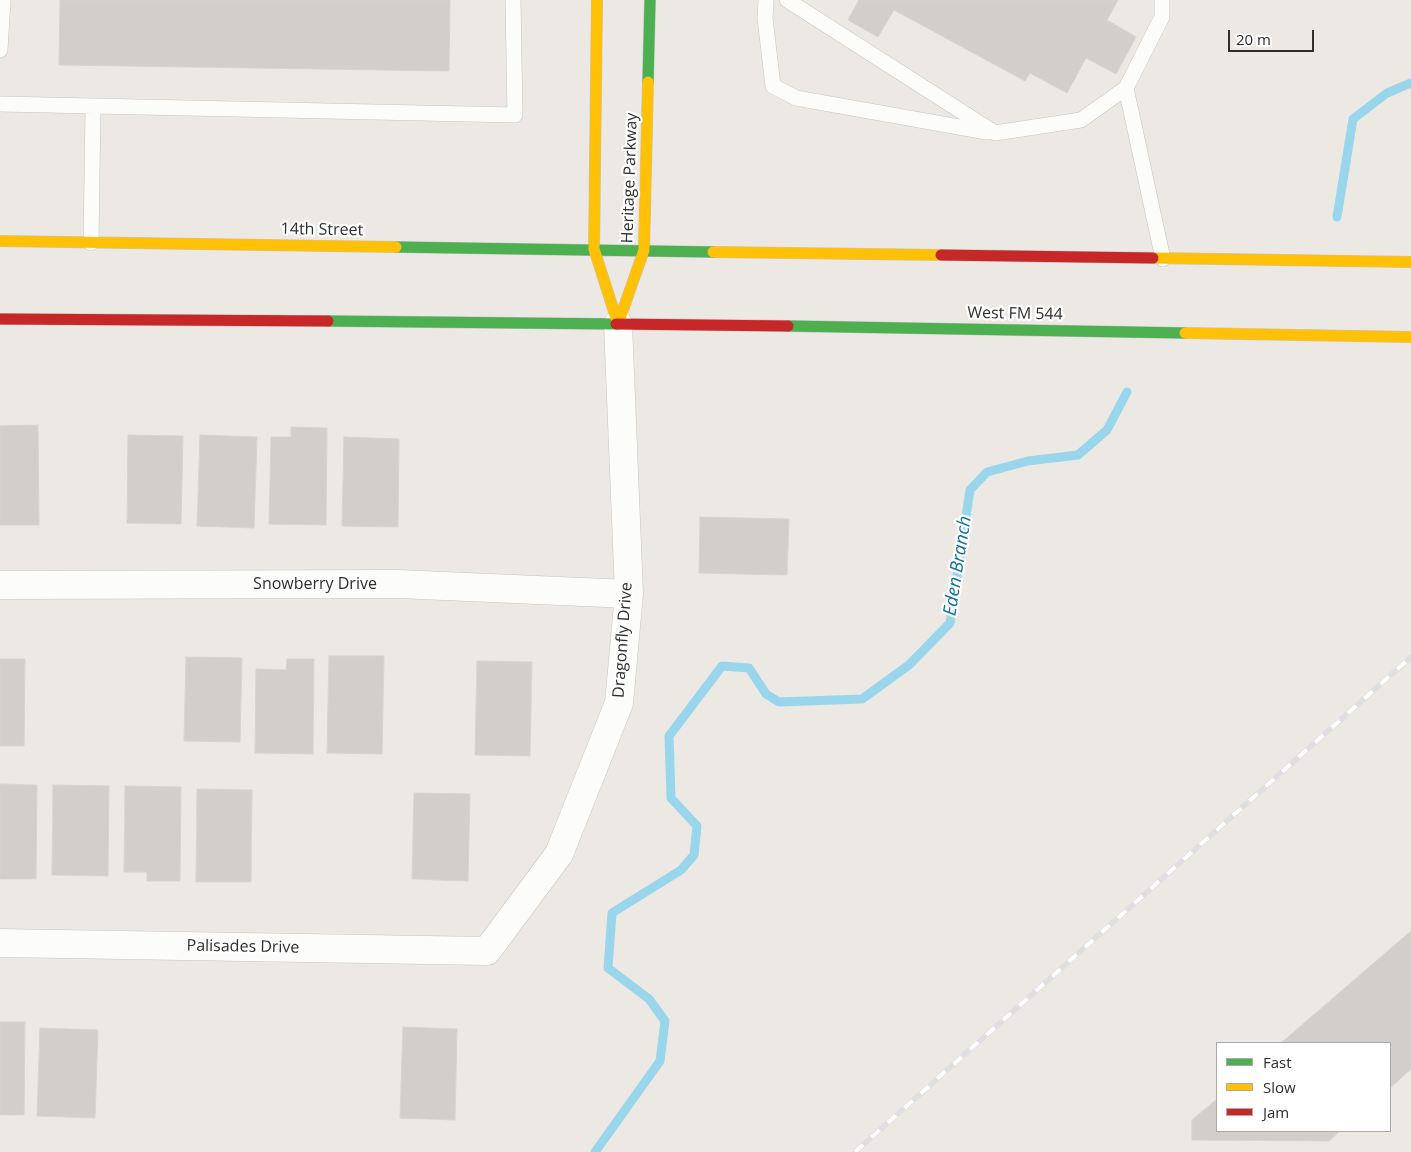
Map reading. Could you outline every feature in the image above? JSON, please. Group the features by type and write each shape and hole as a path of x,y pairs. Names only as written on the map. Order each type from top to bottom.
{"main road":[{"path":"0,319 618,324 594,249 597,0"},
{"name":"Heritage Parkway","path":"618,324 644,250 650,0"},
{"name":"14th Street","path":"0,241 644,250"},
{"path":"644,250 1411,262"},
{"name":"West FM 544","path":"618,324 1411,337"}],"street":[{"name":"Dragonfly Drive","path":"487,951 559,854 619,704 629,594 618,324"},
{"name":"Snowberry Drive","path":"0,585 398,584 629,594"},
{"name":"Palisades Drive","path":"0,943 487,951"}],"lane":[{"path":"0,50 2,0"},
{"path":"0,104 93,108 515,115 513,0"},
{"path":"766,0 765,18 773,86 796,98 995,133 1081,120 1126,88 1162,17 1162,0"},
{"path":"787,0 995,133"},
{"path":"1126,88 1163,259"},
{"path":"91,243 93,108"}],"building":[{"path":"60,0 450,0 449,71 59,65"},
{"path":"859,0 1118,0 1107,20 1136,37 1116,74 1086,58 1067,93 1030,73 1025,81 894,10 878,37 848,20"},
{"path":"38,425 39,525 0,525 0,426"},
{"path":"291,427 327,428 326,525 269,524 271,437 291,437"},
{"path":"128,435 183,436 181,524 127,523"},
{"path":"200,435 257,437 254,528 197,526"},
{"path":"344,437 399,439 398,527 342,526"},
{"path":"700,517 789,519 787,575 699,573"},
{"path":"329,656 384,656 382,754 327,753"},
{"path":"186,657 242,658 240,742 184,741"},
{"path":"0,659 25,659 24,746 0,746"},
{"path":"287,659 314,659 313,754 255,753 256,669 286,670"},
{"path":"477,661 532,662 530,756 475,755"},
{"path":"0,784 37,785 36,879 0,879"},
{"path":"53,785 109,786 108,876 52,875"},
{"path":"125,786 181,787 180,881 147,881 147,872 124,872"},
{"path":"197,789 252,790 251,882 196,882"},
{"path":"414,793 470,794 468,881 412,879"},
{"path":"1411,931 1411,1069 1391,1087 1391,1042 1282,1042"},
{"path":"0,1022 25,1022 24,1115 0,1115"},
{"path":"403,1027 457,1029 455,1120 400,1118"},
{"path":"40,1028 98,1030 95,1118 37,1116"},
{"path":"1216,1100 1216,1132 1339,1132 1329,1141 1192,1140 1192,1120"}],"waterway":[{"name":"Eden Branch","path":"1337,217 1353,119 1387,93 1411,83"},
{"name":"Eden Branch","path":"595,1152 660,1061 665,1021 649,999 608,968 612,913 681,870 694,855 697,826 671,798 669,736 722,666 749,668 766,694 779,702 862,699 909,665 950,623 970,490 987,472 1028,461 1078,455 1107,430 1127,392"}],"railway":[{"path":"855,1152 1411,657"}],"traffic: fast":[{"path":"648,82 650,0"},
{"path":"396,247 713,252"},
{"path":"328,321 616,324"},
{"path":"788,326 1185,333"}],"traffic: slow":[{"path":"597,0 594,249 618,324"},
{"path":"618,324 644,250 648,82"},
{"path":"0,241 396,247"},
{"path":"713,252 941,255"},
{"path":"1153,258 1411,262"},
{"path":"1185,333 1411,337"}],"traffic: jam":[{"path":"941,255 1153,258"},
{"path":"0,319 328,321"},
{"path":"616,324 788,326"}]}
